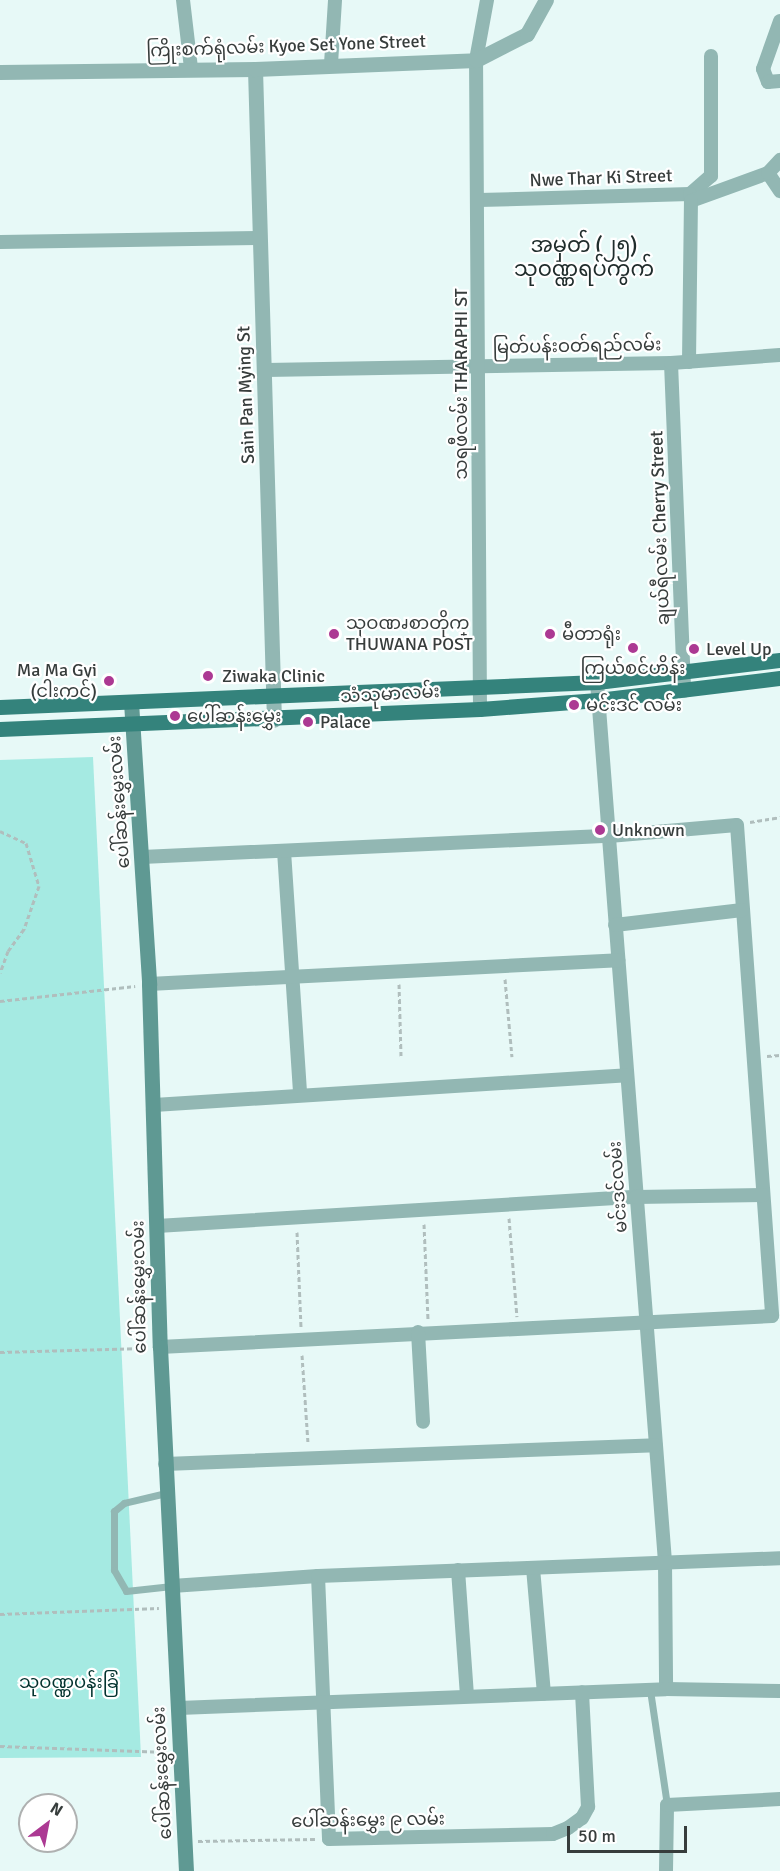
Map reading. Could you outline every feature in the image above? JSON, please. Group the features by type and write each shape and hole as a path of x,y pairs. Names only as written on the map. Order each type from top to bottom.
{"main road":[{"name":"သံသုမာလမ်း","path":"0,707 597,682 780,660"},
{"name":"သံသုမာလမ်း","path":"0,729 273,720 480,708 598,700 780,678"},
{"name":"ပေါ်ဆန်းမွှေးလမ်း","path":"131,702 149,984 166,1494 186,1871"}],"street":[{"path":"183,0 191,68"},
{"path":"331,64 335,0"},
{"name":"သရဖီလမ်း THARAPHI ST","path":"480,708 479,200 476,60 487,0"},
{"name":"ကြိုးစက်ရုံလမ်း Kyoe Set Yone Street","path":"0,72 255,69 331,64 476,60 527,34 546,0"},
{"path":"780,21 763,69 768,82 780,81"},
{"path":"689,362 691,197 711,176 711,56"},
{"name":"Sain Pan Mying St","path":"255,69 266,370 273,720"},
{"name":"Nwe Thar Ki Street","path":"479,200 691,197 768,173 780,160"},
{"path":"768,173 780,191"},
{"path":"0,242 260,238"},
{"name":"မြတ်ပန်းဝတ်ရည်လမ်း","path":"266,370 671,363 780,355"},
{"name":"ချယ်ရီလမ်း Cherry Street","path":"671,363 684,691"},
{"name":"မင်းဒင်လမ်း","path":"597,682 665,1562 666,1689"},
{"path":"142,856 609,836 736,825 763,1195 776,1316 423,1331 160,1347"},
{"path":"284,851 300,1094"},
{"path":"615,925 742,910"},
{"path":"149,984 618,960"},
{"path":"154,1105 627,1074"},
{"path":"157,1226 636,1197 763,1195"},
{"path":"423,1331 423,1422"},
{"path":"165,1464 656,1445"},
{"path":"172,1586 318,1576 780,1558"},
{"path":"533,1568 544,1694"},
{"path":"458,1570 467,1696"},
{"path":"318,1576 329,1839"},
{"path":"179,1708 666,1689 780,1691"},
{"name":"ပေါ်ဆန်းမွှေး ၉ လမ်း","path":"329,1839 553,1834 582,1818 588,1807 582,1692"},
{"path":"666,1871 667,1805 780,1800"}],"lane":[{"path":"166,1494 124,1503 114,1511 114,1570 126,1591 172,1586"},
{"path":"651,1690 667,1805"}],"path":[{"path":"736,825 780,817"},
{"path":"0,831 26,843 39,886 24,929 8,951 0,973"},
{"path":"504,965 512,1057"},
{"path":"398,971 401,1056"},
{"path":"0,1001 149,984"},
{"path":"508,1205 518,1327"},
{"path":"423,1331 424,1210"},
{"path":"297,1218 301,1338 309,1458"},
{"path":"0,1352 160,1347"},
{"path":"0,1614 173,1607"},
{"path":"0,1746 181,1752"},
{"name":"ပေါ်ဆန်းမွှေး ၉ လမ်း","path":"184,1841 329,1839"}],"green space":[{"name":"သုဝဏ္ဏပန်းခြံ","path":"93,757 141,1757 0,1758 0,760"}],"place":[{"name":"သုဝဏၧစာတိုက္ THUWANA POST","path":"334,634"},
{"name":"မီတာရုံး","path":"550,634"},
{"name":"ကြယ်စင်ဟိန်း","path":"633,648"},
{"name":"Level Up","path":"694,649"},
{"name":"Ziwaka Clinic","path":"208,676"},
{"name":"Ma Ma Gyi (ငါးကင်)","path":"109,681"},
{"name":"မင်းဒင် လမ်း","path":"574,705"},
{"name":"ပေါ်ဆန်းမွှေး","path":"175,716"},
{"name":"Palace","path":"308,722"},
{"name":"Unknown","path":"600,830"}],"district":[{"name":"အမှတ် (၂၅) သုဝဏ္ဏရပ်ကွက်","path":"584,257"}]}
